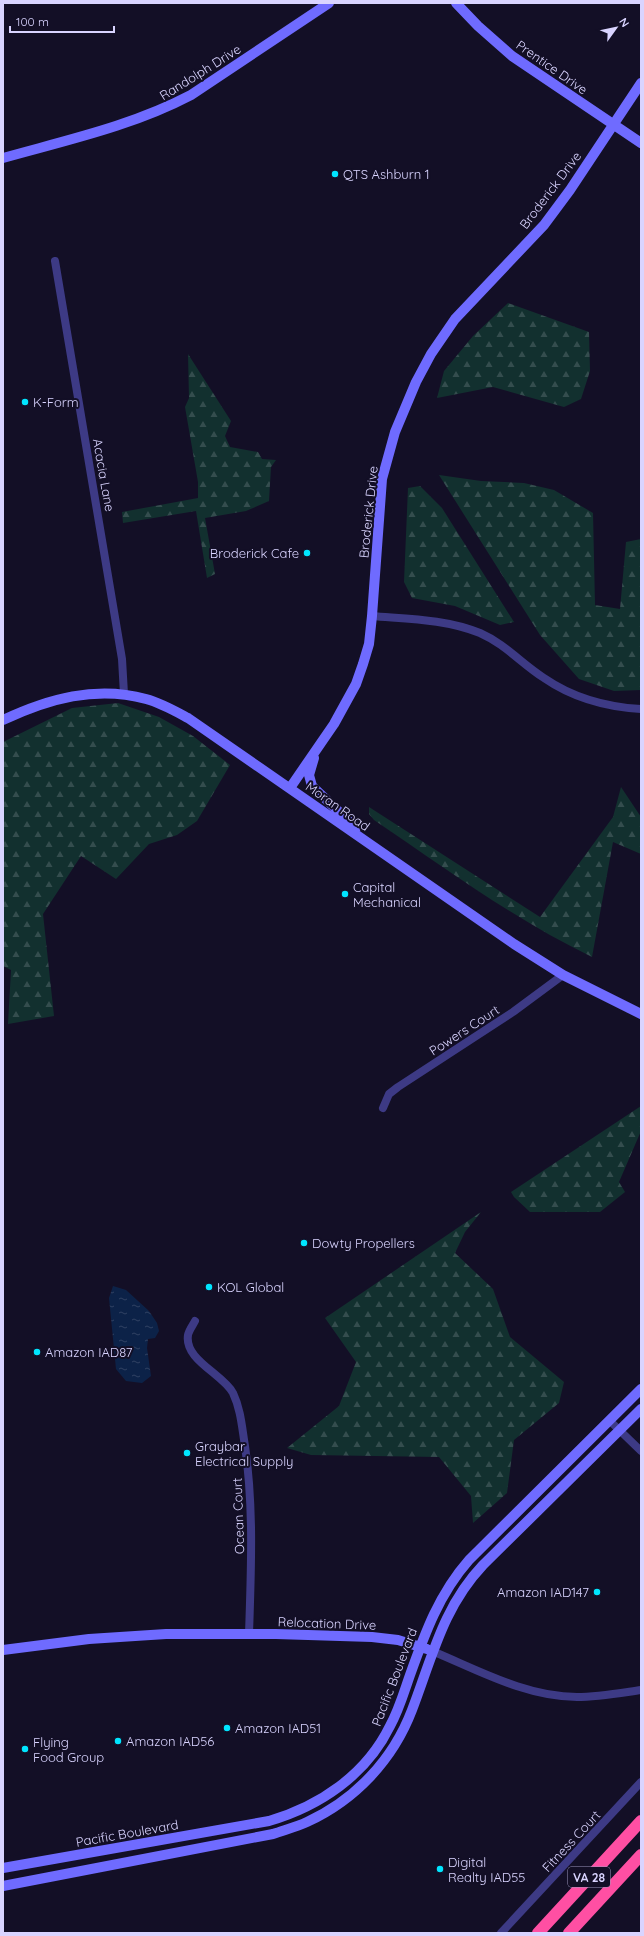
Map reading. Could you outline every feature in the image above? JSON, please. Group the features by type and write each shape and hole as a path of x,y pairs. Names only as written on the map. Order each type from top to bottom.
{"highway":[{"name":"VA 28","path":"538,1933 641,1821"},
{"name":"VA 28","path":"569,1933 641,1855"}],"street":[{"name":"Randolph Drive","path":"3,158 130,123 164,109 191,95 329,3"},
{"name":"Prentice Drive","path":"456,3 478,26 512,56 641,143"},
{"name":"Broderick Drive","path":"290,788 334,724 356,684 369,644 382,479 395,432 416,382 442,336 471,301 544,225 570,190 641,83"},
{"name":"Acacia Lane","path":"55,261 122,659 124,694"},
{"path":"372,616 439,622 465,628 479,633 502,645 543,678 566,691 595,702 624,708 641,709"},
{"name":"Moran Road","path":"3,720 63,697 96,693 124,694 147,699 188,718 484,924 563,974 641,1014"},
{"path":"316,750 309,775 310,783 314,789 385,855"},
{"name":"Powers Court","path":"383,1108 389,1094 398,1087 513,1012 563,974"},
{"name":"Ocean Court","path":"195,1321 188,1335 190,1346 196,1358 207,1369 222,1379 232,1391 239,1408 250,1482 252,1523 249,1634"},
{"name":"Pacific Boulevard","path":"3,1868 269,1821 288,1815 317,1802 352,1777 383,1739 399,1706 420,1647 439,1602 456,1575 469,1560 641,1389"},
{"name":"Pacific Boulevard","path":"3,1886 273,1834 306,1823 322,1815 345,1800 366,1782 392,1749 411,1712 432,1651 454,1601 476,1573 641,1409"},
{"path":"610,1421 641,1451"},
{"name":"Relocation Drive","path":"3,1650 136,1635 249,1634 372,1637 398,1640 432,1651 519,1687 539,1693 578,1698 641,1690"},
{"name":"Fitness Court","path":"502,1933 641,1782"}],"green space":[{"path":"508,303 589,332 590,371 581,399 564,407 493,387 437,398 444,371 473,336"},
{"path":"188,354 231,421 225,436 230,447 258,452 262,459 276,460 271,467 269,501 246,511 205,518 215,574 207,578 196,511 123,523 122,512 198,498 198,482 185,407 189,398"},
{"path":"439,475 481,481 524,483 554,490 593,513 595,605 620,609 626,542 641,539 641,690 614,691 579,679 540,635"},
{"path":"420,486 442,508 514,622 500,625 455,606 412,598 404,582 408,488"},
{"path":"118,703 159,717 193,736 230,765 197,821 177,835 149,844 116,879 81,856 43,914 54,1016 8,1024 11,970 3,966 3,742 72,708"},
{"path":"621,787 641,817 641,854 613,842 592,957 535,927 508,910 374,820 369,814 369,807 540,917 613,817"},
{"path":"641,1106 641,1131 619,1182 625,1192 600,1212 530,1212 514,1197 511,1192"},
{"path":"481,1212 465,1232 455,1253 493,1289 510,1337 564,1382 559,1403 514,1440 507,1493 473,1523 471,1496 439,1457 311,1455 287,1448 339,1406 356,1362 325,1318"}],"water":[{"path":"113,1286 126,1290 149,1311 157,1323 159,1331 155,1338 148,1339 147,1348 151,1376 142,1383 126,1381 116,1369 109,1298"}],"place":[{"name":"QTS Ashburn 1","path":"335,174"},
{"name":"K-Form","path":"25,402"},
{"name":"Broderick Cafe","path":"307,553"},
{"name":"Capital Mechanical","path":"345,894"},
{"name":"Dowty Propellers","path":"304,1243"},
{"name":"KOL Global","path":"209,1287"},
{"name":"Amazon IAD87","path":"37,1352"},
{"name":"Graybar Electrical Supply","path":"187,1453"},
{"name":"Amazon IAD147","path":"597,1592"},
{"name":"Amazon IAD51","path":"227,1728"},
{"name":"Amazon IAD56","path":"118,1741"},
{"name":"Flying Food Group","path":"25,1749"},
{"name":"Digital Realty IAD55","path":"440,1869"}]}
